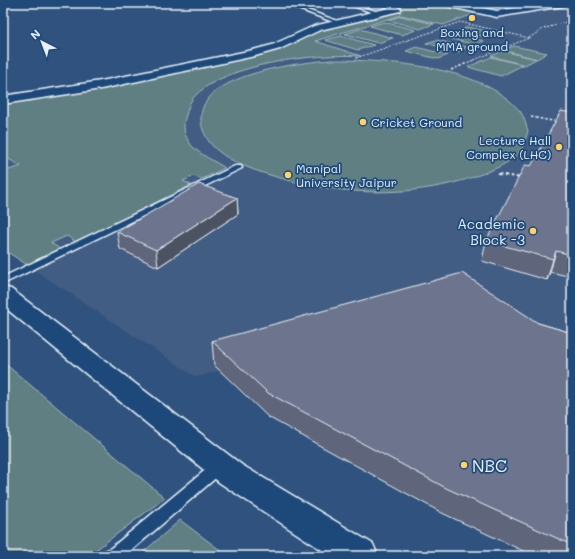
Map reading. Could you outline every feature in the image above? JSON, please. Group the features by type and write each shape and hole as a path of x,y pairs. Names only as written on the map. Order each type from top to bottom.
{"street":[{"path":"3,100 101,85 261,51 281,45 317,28 397,9 385,3"},
{"path":"446,3 497,14 562,3"},
{"path":"3,294 220,466 361,556"}],"lane":[{"path":"284,3 338,22"},
{"path":"346,3 379,14"},
{"path":"3,281 238,168"},
{"path":"111,556 117,553 220,466"}],"path":[{"path":"451,70 529,38 543,29 572,20"},
{"path":"356,58 460,22 529,38"},
{"path":"531,117 558,122"},
{"path":"498,174 528,180"}],"shaded area":[{"name":"Manipal University Jaipur","path":"440,3 494,15 572,3 572,357 484,298 196,377 3,249 3,102 113,86"}],"green space":[{"path":"386,3 440,3 480,12 443,25 401,15 315,41 361,56 321,56 297,59 272,63 226,76 207,86 193,98 188,108 184,127 187,139 195,149 225,168 202,179 194,176 183,181 191,185 76,242 67,236 51,243 60,249 27,265 3,249 3,172 21,166 3,156 3,102 276,50 322,29 401,10"},
{"path":"401,16 434,24 420,29 388,20"},
{"path":"384,22 416,30 402,35 370,26"},
{"path":"468,27 499,34 490,38 459,31"},
{"path":"360,29 393,38 378,43 345,34"},
{"path":"453,33 484,41 475,45 444,37"},
{"path":"341,36 374,45 358,50 325,40"},
{"path":"436,40 467,47 458,52 426,43"},
{"path":"514,46 547,53 537,59 503,50"},
{"path":"416,47 448,55 438,59 406,51"},
{"path":"503,51 536,59 525,65 491,56"},
{"path":"491,57 523,65 501,76 468,67"},
{"name":"Cricket Ground","path":"330,60 353,60 404,64 431,68 458,75 482,84 503,96 520,111 528,131 523,147 512,159 501,166 454,183 402,191 348,191 295,182 243,166 218,151 204,133 201,121 204,105 215,92 232,82 252,74 274,68"},
{"path":"3,362 165,498 93,552 84,556 3,556"},
{"path":"180,520 228,556 139,556"}],"building":[{"path":"561,111 572,113 572,255 556,251 553,259 486,241 525,165 531,166"},
{"path":"199,184 237,198 156,250 117,232"},
{"name":"NBC","path":"462,273 538,323 572,333 572,545 448,489 268,393 212,341"}],"place":[{"name":"Boxing and MMA ground","path":"472,18"},
{"name":"Cricket Ground","path":"363,122"},
{"name":"Lecture Hall Complex (LHC)","path":"559,147"},
{"name":"Manipal University Jaipur","path":"288,175"},
{"name":"Academic Block -3","path":"533,231"},
{"name":"NBC","path":"464,465"}]}
